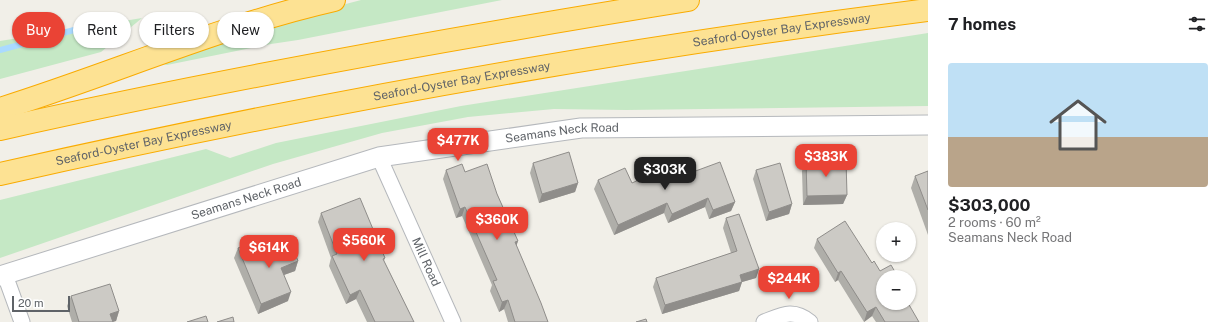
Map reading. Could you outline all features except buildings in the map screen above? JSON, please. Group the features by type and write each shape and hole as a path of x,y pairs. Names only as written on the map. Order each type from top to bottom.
{"highway":[{"path":"0,109 44,95 204,37 302,7 334,0"},
{"path":"0,129 85,110 432,42 688,0"},
{"name":"Seaford-Oyster Bay Expressway","path":"0,174 94,153 440,86 755,34 928,10"}],"street":[{"name":"Seamans Neck Road","path":"2,276 379,157 581,128 928,125"},
{"name":"Mill Road","path":"379,157 453,322"},
{"path":"2,276 22,322"},
{"path":"764,322 786,313 801,315 810,322"}],"green space":[{"path":"361,0 502,0 274,44 274,24"},
{"path":"139,18 139,20 131,27 131,20"},
{"path":"73,29 73,48 106,48 101,52 0,79 0,41 12,39 12,48 65,48 65,30"},
{"path":"928,33 928,106 626,110 554,109 468,117 382,133 273,164 0,258 0,200 206,149 230,158 276,143 461,106"},
{"path":"217,42 217,48 251,48 167,65 156,62 199,48 209,48 209,45"}],"waterway":[{"path":"0,50 73,30"}]}
